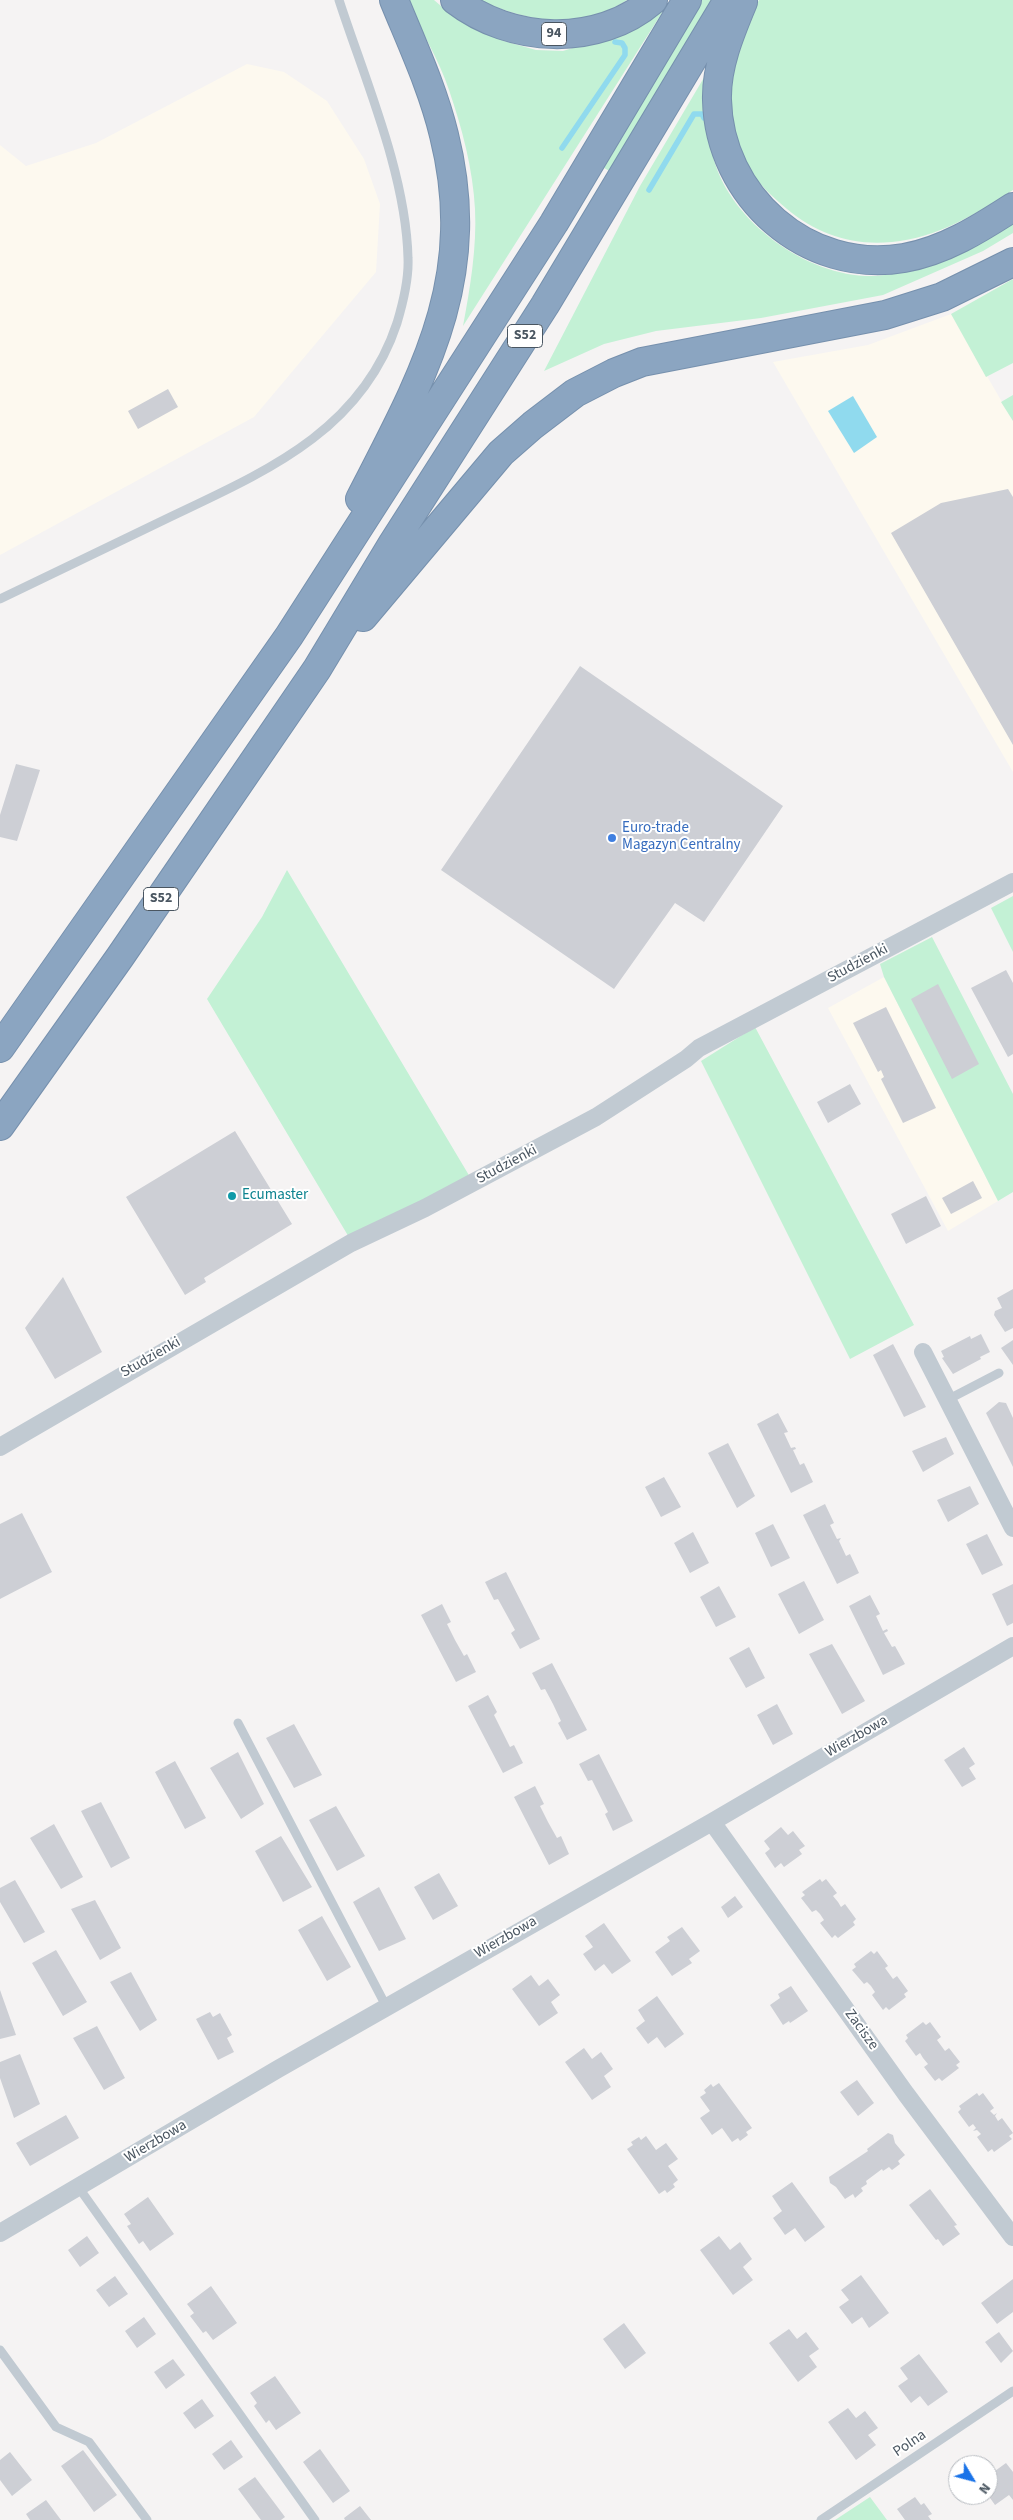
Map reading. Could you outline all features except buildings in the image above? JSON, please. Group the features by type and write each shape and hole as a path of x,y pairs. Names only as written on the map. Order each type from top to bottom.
{"highway":[{"path":"289,636 418,383 446,304 452,274 456,219 448,152 431,95 394,0"},
{"name":"94","path":"455,0 482,17 500,25 539,34 564,34 609,25 631,15 653,0"},
{"name":"S52","path":"0,1048 289,636 554,223 687,0"},
{"name":"S52","path":"0,1126 131,941 317,669 393,543 545,305 728,0"},
{"path":"744,0 724,50 718,78 718,118 727,155 744,187 756,205 786,231 802,241 842,256 882,260 904,258 945,246 987,224 1013,207"},
{"path":"317,669 402,573 502,453 533,425 575,393 614,373 642,362 885,315 942,297 1013,262"}],"street":[{"name":"Studzienki","path":"0,1447 350,1243 425,1208 596,1117 686,1059 698,1048 1013,882"},
{"path":"922,1352 1013,1528"},
{"name":"Wierzbowa","path":"0,2233 386,2006 712,1822 1013,1646"},
{"name":"Zacisze","path":"712,1822 906,2094 1013,2237"}],"lane":[{"path":"0,599 236,485 305,446 336,420 368,384 383,358 398,321 406,287 407,236 395,170 340,0"},
{"path":"947,1400 999,1373"},
{"path":"238,1723 386,2006"},
{"path":"79,2188 315,2520"},
{"path":"0,2350 56,2427 89,2442 147,2520"},
{"name":"Polna","path":"821,2520 1013,2391"}],"shaded area":[{"path":"247,64 284,72 327,101 364,159 380,204 376,272 254,417 0,555 0,145 26,166 96,143"},
{"path":"951,314 1013,421 1013,772 773,362 868,345"},
{"path":"884,977 998,1201 948,1231 828,1008"}],"green space":[{"path":"409,0 434,0 455,18 504,41 536,50 563,51 601,39 664,6 665,8 463,326 475,238 472,179 462,134 449,90"},
{"path":"478,0 627,0 609,10 590,17 572,20 553,20 515,14"},
{"path":"702,0 715,0 613,173 604,168"},
{"path":"759,0 1013,0 1013,190 985,208 956,223 925,236 909,240 877,243 849,240 823,231 798,218 771,195 752,173 739,147 734,126 732,83 735,61 749,19"},
{"path":"709,69 708,115 711,149 723,183 738,206 756,226 777,243 801,257 826,268 851,275 876,276 894,274 930,263 1013,222 1013,233 983,251 883,295 761,318 656,331 604,344 544,371 640,186"},
{"path":"1013,279 1013,363 986,377 951,314"},
{"path":"1013,395 1013,421 1001,402"},
{"path":"287,870 470,1177 350,1239 207,999 262,917"},
{"path":"1013,896 1013,952 991,908"},
{"path":"932,937 1013,1094 1013,1192 998,1201 884,977 880,964"},
{"path":"755,1027 914,1325 850,1359 701,1061"},
{"path":"870,2497 887,2520 835,2520"}],"water":[{"path":"853,396 877,437 854,453 828,411"}],"waterway":[{"path":"562,148 625,55 625,48 622,43 615,42"},
{"path":"649,190 694,114 702,114 704,118"}],"place":[{"name":"Euro-trade Magazyn Centralny","path":"612,838"},
{"name":"Ecumaster","path":"232,1196"}]}
